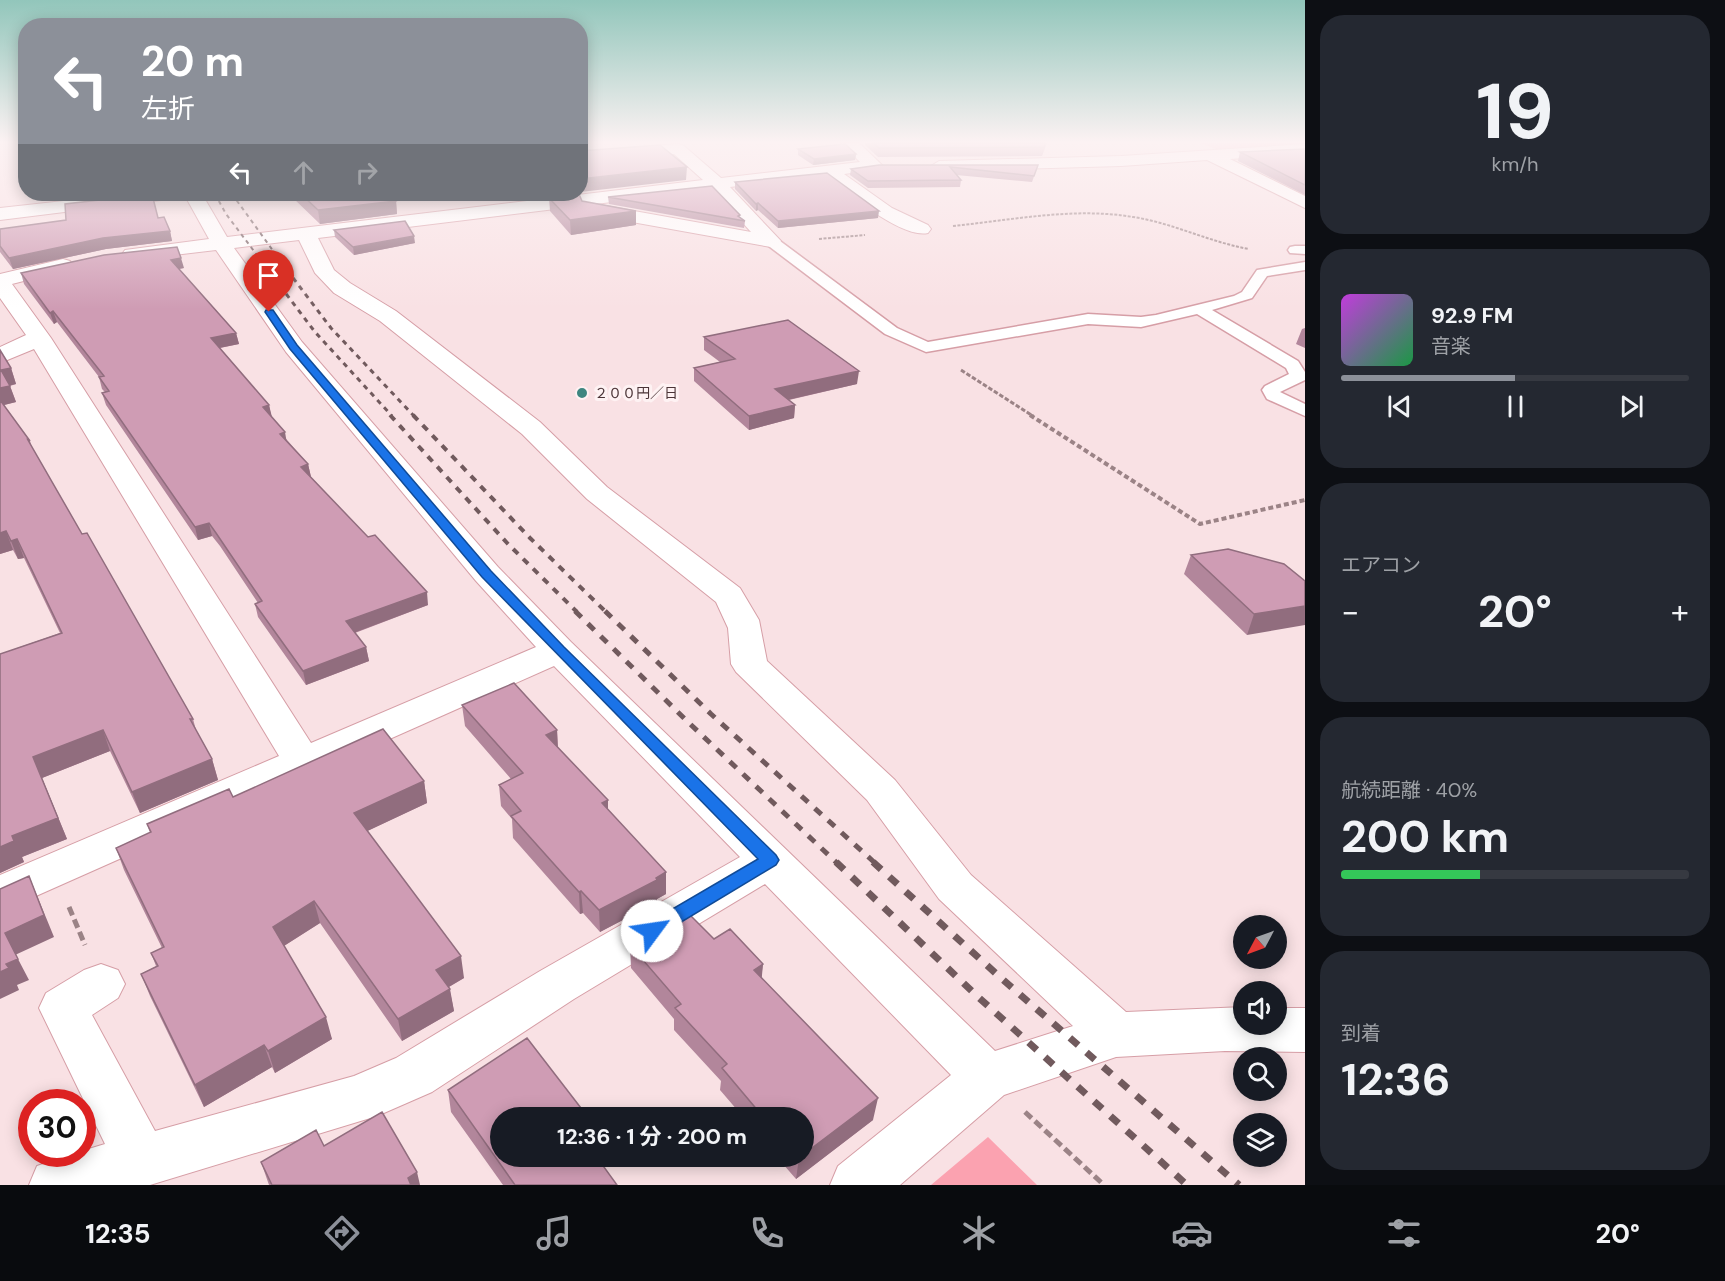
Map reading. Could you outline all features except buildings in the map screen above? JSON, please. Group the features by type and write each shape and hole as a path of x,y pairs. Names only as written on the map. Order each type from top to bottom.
{"street":[{"path":"731,198 771,241"},
{"path":"867,198 885,212 921,229"},
{"path":"0,214 110,201"},
{"path":"197,201 221,243 294,347 487,574 559,650 987,1077"},
{"path":"118,256 577,201"},
{"path":"561,203 771,241"},
{"path":"306,234 325,273 333,281 388,316 522,421 597,493 728,595 739,610 747,627 749,664 881,790 955,887 1116,1035"},
{"path":"80,262 0,281 39,338 303,762"},
{"path":"0,356 39,338"},
{"path":"0,894 559,650"},
{"path":"57,1185 359,1099 414,1075 557,985 770,860"},
{"path":"101,984 63,1008 142,1161"},
{"path":"858,1185 987,1077 1116,1035 1225,1029 1305,1030"}],"lane":[{"path":"771,241 891,331 926,347 1088,319 1141,322 1247,295 1262,273 1305,266"},
{"path":"1199,309 1292,365 1299,376 1271,390 1273,395 1305,411"}],"path":[{"path":"771,241 1089,214 1136,217 1224,246 1271,252 1302,252"},
{"path":"926,347 1200,524 1305,500"},
{"path":"54,870 101,984"},
{"path":"987,1077 1104,1185"}],"shaded area":[{"path":"988,1137 1037,1185 931,1185"}],"railway":[{"path":"219,201 263,263"},
{"path":"237,201 282,263"},
{"path":"262,262 315,332 392,416"},
{"path":"281,262 331,328 414,416"},
{"path":"390,415 508,544 577,612"},
{"path":"413,415 530,538 606,612"},
{"path":"575,611 837,863"},
{"path":"605,611 711,714 875,863"},
{"path":"836,862 977,996 1187,1185"},
{"path":"873,862 1001,978 1239,1185"}],"place":[{"name":"２００円／日","path":"582,393"}],"route":[{"path":"269,312 294,347 487,574 559,650 770,860 652,931"}]}
